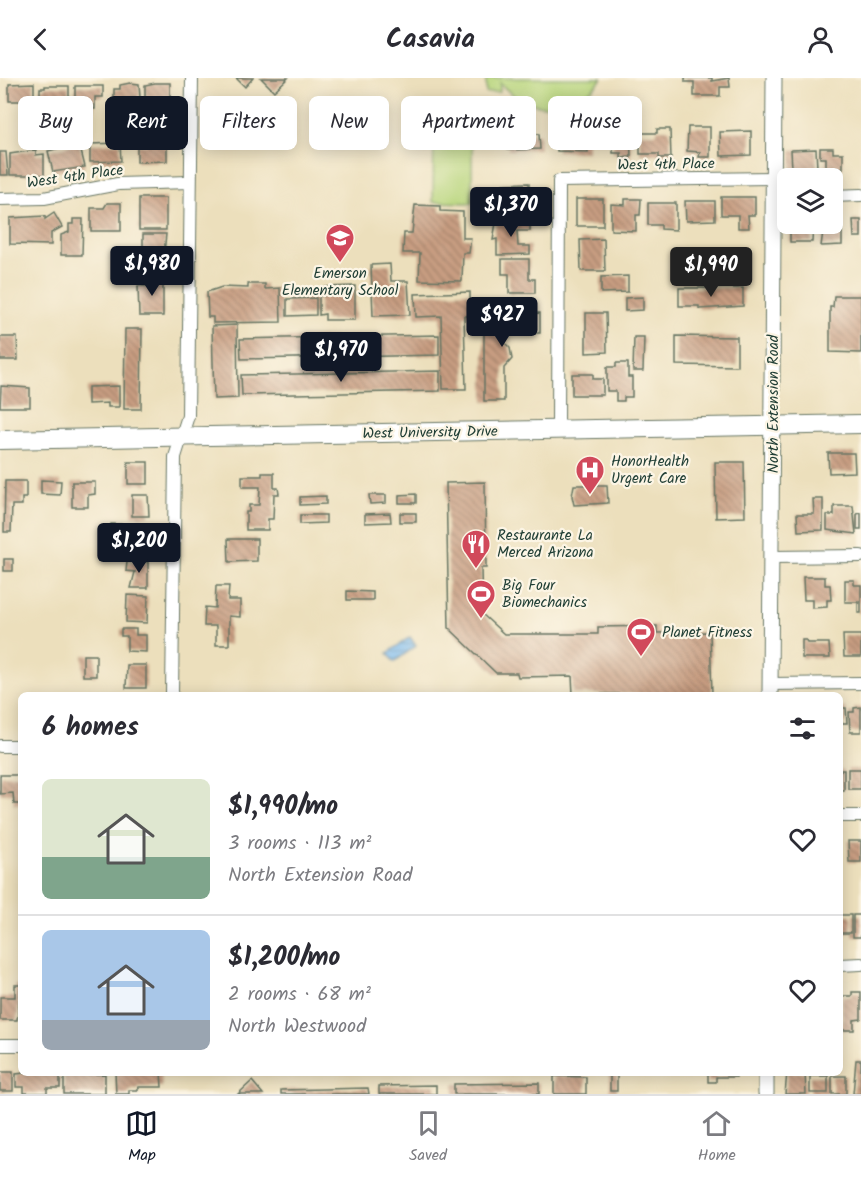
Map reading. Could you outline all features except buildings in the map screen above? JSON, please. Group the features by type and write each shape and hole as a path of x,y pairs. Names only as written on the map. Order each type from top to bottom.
{"main road":[{"name":"West University Drive","path":"0,440 861,424"}],"street":[{"path":"172,692 175,457 188,416 192,78"},
{"name":"North Extension Road","path":"774,78 773,178 777,188"},
{"name":"West 4th Place","path":"558,429 559,181 773,178"},
{"name":"West 4th Place","path":"0,199 44,198 118,184 190,182"},
{"path":"843,196 861,195"},
{"name":"North Extension Road","path":"770,689 773,425 779,234"},
{"path":"772,557 861,556"},
{"path":"770,689 861,683"},
{"path":"0,747 18,746"},
{"path":"843,816 861,816"},
{"path":"843,965 861,964"},
{"path":"0,1045 18,1045"},
{"path":"766,1076 766,1094"}],"green space":[{"path":"486,78 602,78 592,90 582,96 548,96 548,106 536,104 536,96 515,96 500,83 500,92 486,93"},
{"path":"434,150 472,150 472,203 433,202"}],"water":[{"path":"410,637 416,646 394,662 388,653"}],"place":[{"name":"Emerson Elementary School","path":"340,264"},
{"name":"HonorHealth Urgent Care","path":"590,496"},
{"name":"Restaurante La Merced Arizona","path":"476,570"},
{"name":"Big Four Biomechanics","path":"481,620"},
{"name":"Planet Fitness","path":"641,658"}]}
